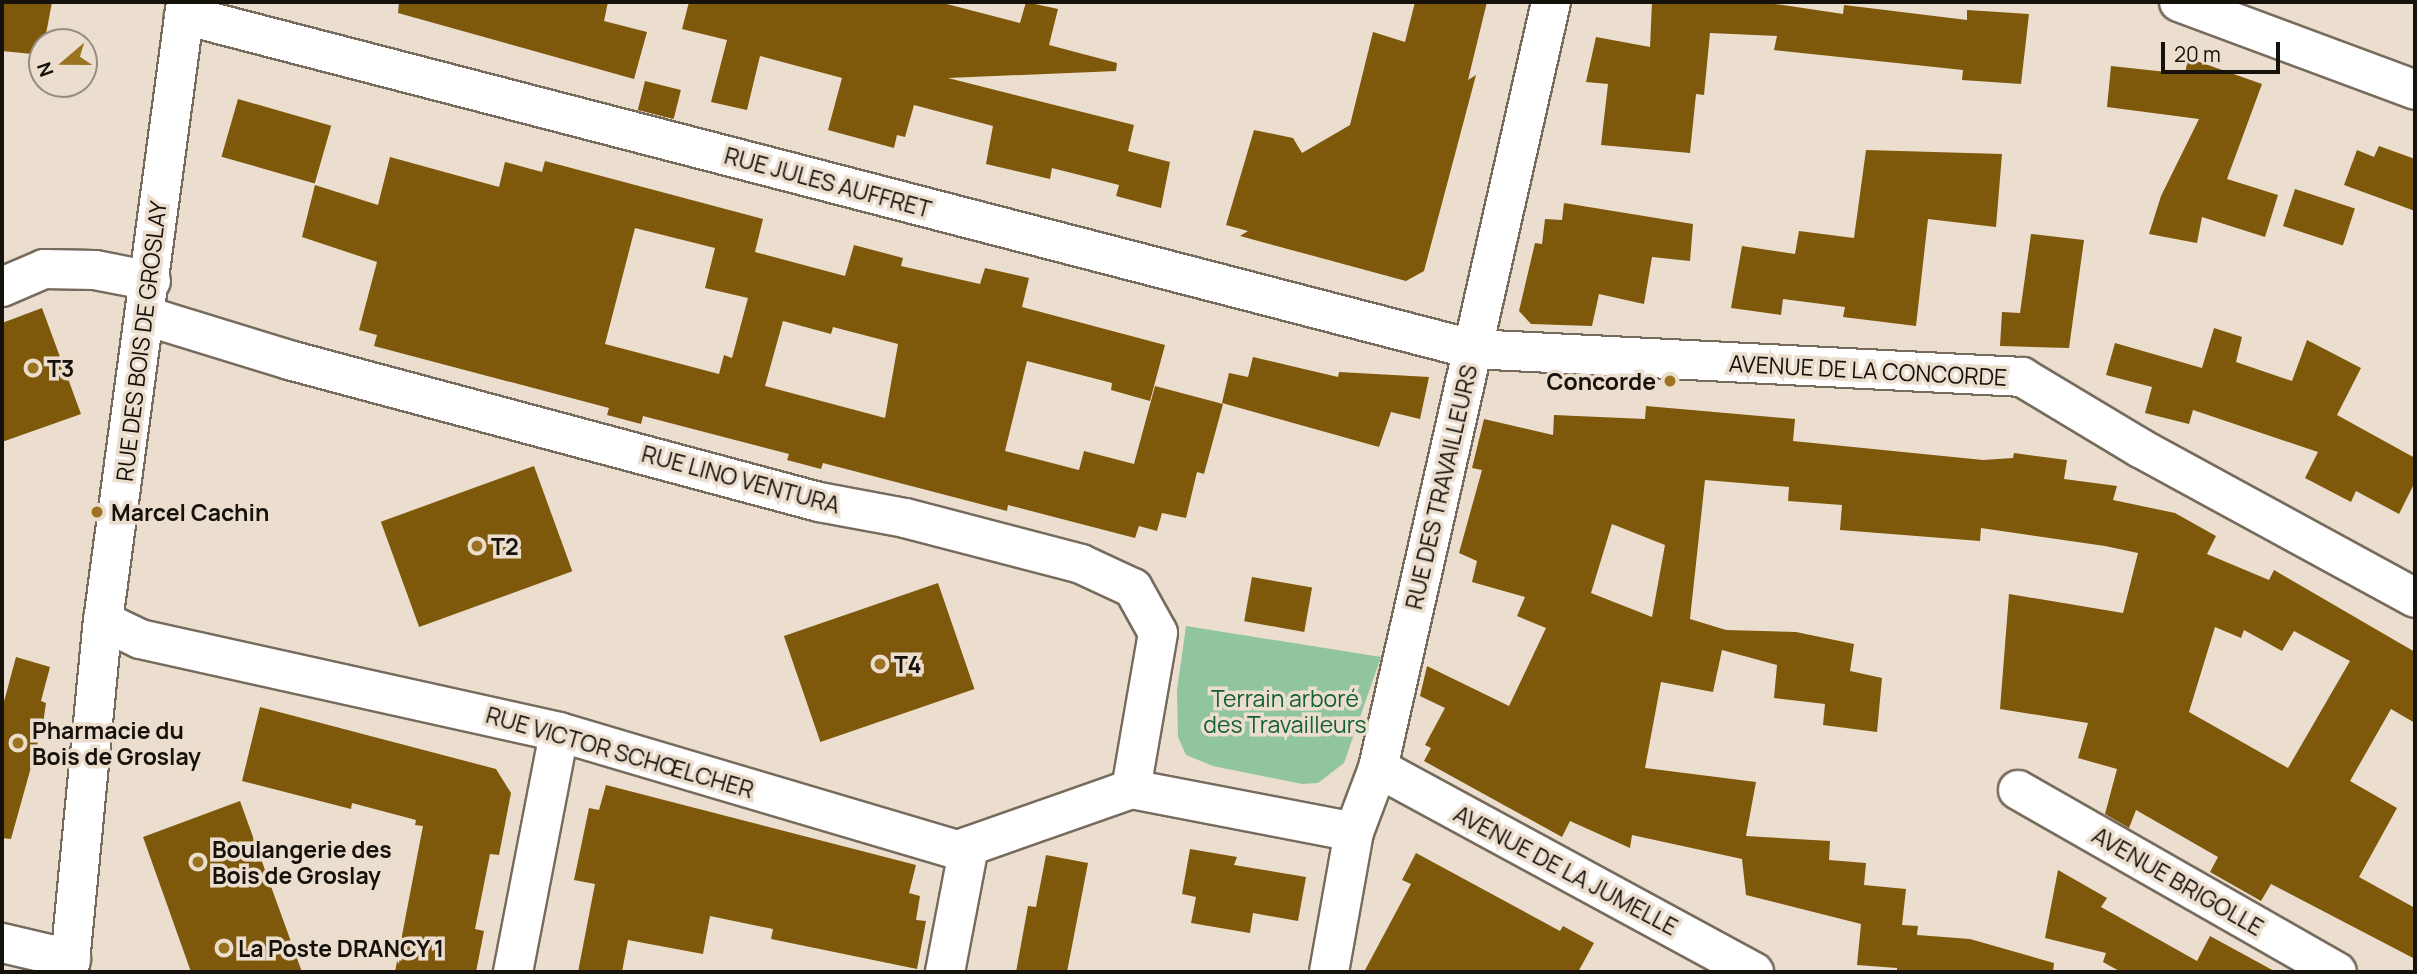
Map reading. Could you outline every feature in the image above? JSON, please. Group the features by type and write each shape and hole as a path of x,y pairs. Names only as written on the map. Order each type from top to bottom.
{"street":[{"name":"RUE DES TRAVAILLEURS","path":"1329,972 1354,832 1378,768 1551,2"},
{"path":"2179,2 2415,90"},
{"name":"RUE JULES AUFFRET","path":"185,8 1472,349"},
{"name":"RUE DES BOIS DE GROSLAY","path":"70,966 103,621 185,8"},
{"name":"RUE LINO VENTURA","path":"2,287 44,270 95,270 148,298 289,360 819,502 905,518 1081,564 1133,588 1158,633 1130,789"},
{"name":"AVENUE DE LA CONCORDE","path":"1472,349 2022,377 2140,448 2415,598"},
{"name":"RUE VICTOR SCHŒLCHER","path":"103,621 140,639 559,732 958,850 1130,789"},
{"path":"513,972 559,732"},
{"name":"AVENUE DE LA JUMELLE","path":"1378,768 1743,970"},
{"path":"1130,789 1354,832"},
{"name":"AVENUE BRIGOLLE","path":"2018,790 2337,972"},
{"path":"945,972 969,846"},
{"path":"2,943 70,966"}],"green space":[{"name":"Terrain arboré des Travailleurs","path":"1186,626 1381,657 1344,763 1318,783 1302,784 1213,766 1186,755 1178,737 1177,690"}],"building":[{"path":"2,2 52,2 47,28 28,28 28,54 2,51"},
{"path":"399,2 608,2 604,21 647,32 634,79 398,13"},
{"path":"689,2 939,2 1020,23 1026,2 1058,9 1049,45 1117,63 1116,71 948,78 1134,125 1128,151 1170,162 1161,208 1116,196 1119,185 1052,168 1050,179 986,164 993,126 914,105 905,137 897,135 894,148 828,130 842,78 760,56 747,110 711,102 727,40 682,29"},
{"path":"1415,2 1487,2 1468,80 1476,75 1424,271 1406,281 1240,236 1248,231 1226,225 1254,130 1293,138 1302,153 1350,125 1373,32 1405,42"},
{"path":"1652,2 1762,2 1843,14 1844,5 1967,20 1967,10 2029,14 2021,84 1962,80 1963,70 1774,50 1777,36 1710,33 1704,95 1696,94 1690,153 1601,145 1608,84 1586,82 1596,37 1650,47"},
{"path":"2188,58 2262,84 2227,179 2278,195 2265,237 2202,217 2197,243 2149,234 2161,196 2199,119 2107,107 2111,66 2185,74"},
{"path":"645,81 681,90 674,119 638,110"},
{"path":"238,99 331,126 315,183 221,157"},
{"path":"2379,146 2415,159 2415,211 2344,185 2357,150 2374,157"},
{"path":"1866,150 2002,154 1996,227 1928,219 1916,326 1843,317 1845,307 1783,299 1781,315 1731,308 1742,246 1795,254 1799,231 1854,238"},
{"path":"390,157 499,187 505,162 542,172 545,161 763,219 755,252 845,276 854,245 903,258 901,266 980,284 985,268 1029,278 1022,307 1165,345 1150,401 1111,390 1112,383 1027,361 1005,451 1079,470 1084,451 1134,464 1155,386 1223,404 1204,474 1197,472 1186,518 1162,513 1157,531 1139,526 1135,538 1008,505 1007,511 823,463 821,469 787,460 789,454 643,416 641,424 607,415 609,408 374,346 377,335 359,330 377,262 302,237 315,185 378,205","holes":["635,228 715,248 705,288 748,298 732,358 724,355 719,374 605,344","783,321 831,334 833,327 898,344 885,418 765,386"]},
{"path":"2295,189 2355,208 2343,246 2283,226"},
{"path":"1564,203 1693,224 1690,261 1652,257 1644,304 1599,294 1592,326 1531,324 1519,311 1535,243 1542,244 1545,219 1562,220"},
{"path":"2031,234 2084,240 2069,348 2000,346 2002,312 2020,313"},
{"name":"T3","path":"42,308 81,414 2,442 2,323"},
{"path":"2214,328 2242,337 2236,362 2292,381 2307,340 2361,368 2337,415 2415,458 2415,482 2399,514 2356,491 2351,502 2305,478 2318,452 2193,410 2189,424 2145,413 2152,387 2106,375 2115,343 2202,368"},
{"path":"1253,357 1338,377 1339,372 1429,377 1420,419 1391,412 1379,447 1222,403 1229,373 1248,377"},
{"path":"1646,406 1795,419 1793,441 1983,460 2013,458 2014,453 2067,460 2064,479 2117,486 2113,500 2175,513 2216,536 2207,554 2269,580 2274,570 2415,652 2415,723 2391,709 2350,781 2397,808 2359,877 2415,908 2415,959 2271,884 2261,901 2210,872 2218,857 2136,810 2129,828 2105,814 2117,769 2078,758 2088,723 2000,709 2009,594 2123,613 2138,553 2105,546 1981,528 1980,541 1840,530 1842,505 1788,501 1789,487 1705,480 1690,619 1726,630 1796,632 1854,644 1850,671 1882,678 1877,732 1823,725 1825,704 1774,698 1777,665 1722,650 1713,692 1661,682 1645,768 1756,782 1746,836 1830,841 1829,860 1866,863 1864,885 1906,889 1902,925 1918,926 1917,935 1970,939 2054,963 2053,972 1897,972 1897,968 1857,965 1861,924 1746,895 1742,859 1632,835 1630,848 1570,821 1562,837 1424,761 1431,748 1425,745 1445,708 1420,696 1427,666 1509,706 1546,628 1517,616 1525,597 1472,582 1477,561 1459,553 1482,470 1472,468 1484,419 1553,435 1554,415 1645,419","holes":["1612,524 1665,545 1652,617 1591,593","2215,627 2241,638 2244,630 2282,651 2294,631 2350,661 2288,768 2189,712"]},
{"name":"T2","path":"534,466 572,571 419,627 381,522"},
{"path":"1252,577 1312,588 1304,632 1244,621"},
{"name":"T4","path":"938,583 974,689 820,742 784,636"},
{"path":"16,657 50,667 41,701 46,703 43,724 11,839 2,838 2,709"},
{"path":"260,707 496,769 511,793 499,855 490,854 475,929 484,931 476,972 395,972 423,826 415,825 416,820 352,803 351,809 242,781"},
{"path":"606,785 916,865 909,893 920,896 916,920 926,921 917,969 771,939 773,929 710,916 703,954 628,940 622,972 578,972 595,884 574,880 589,808 599,810"},
{"path":"240,801 302,972 191,972 143,837"},
{"path":"1190,849 1237,857 1234,865 1306,877 1298,921 1253,913 1250,933 1191,923 1196,897 1182,894"},
{"path":"1416,853 1560,931 1563,926 1594,943 1578,972 1364,972 1411,884 1402,880"},
{"path":"1046,855 1088,863 1067,972 1016,972 1028,906 1036,907"},
{"path":"2058,870 2107,898 2101,907 2197,961 2210,936 2276,972 2121,972 2103,962 2106,953 2045,938"}],"place":[{"name":"T3","path":"33,368"},
{"name":"Concorde","path":"1670,381"},
{"name":"Marcel Cachin","path":"97,512"},
{"name":"T2","path":"477,546"},
{"name":"T4","path":"880,664"},
{"name":"Pharmacie du Bois de Groslay","path":"18,743"},
{"name":"Boulangerie des Bois de Groslay","path":"198,862"},
{"name":"La Poste DRANCY 1","path":"224,948"}]}
